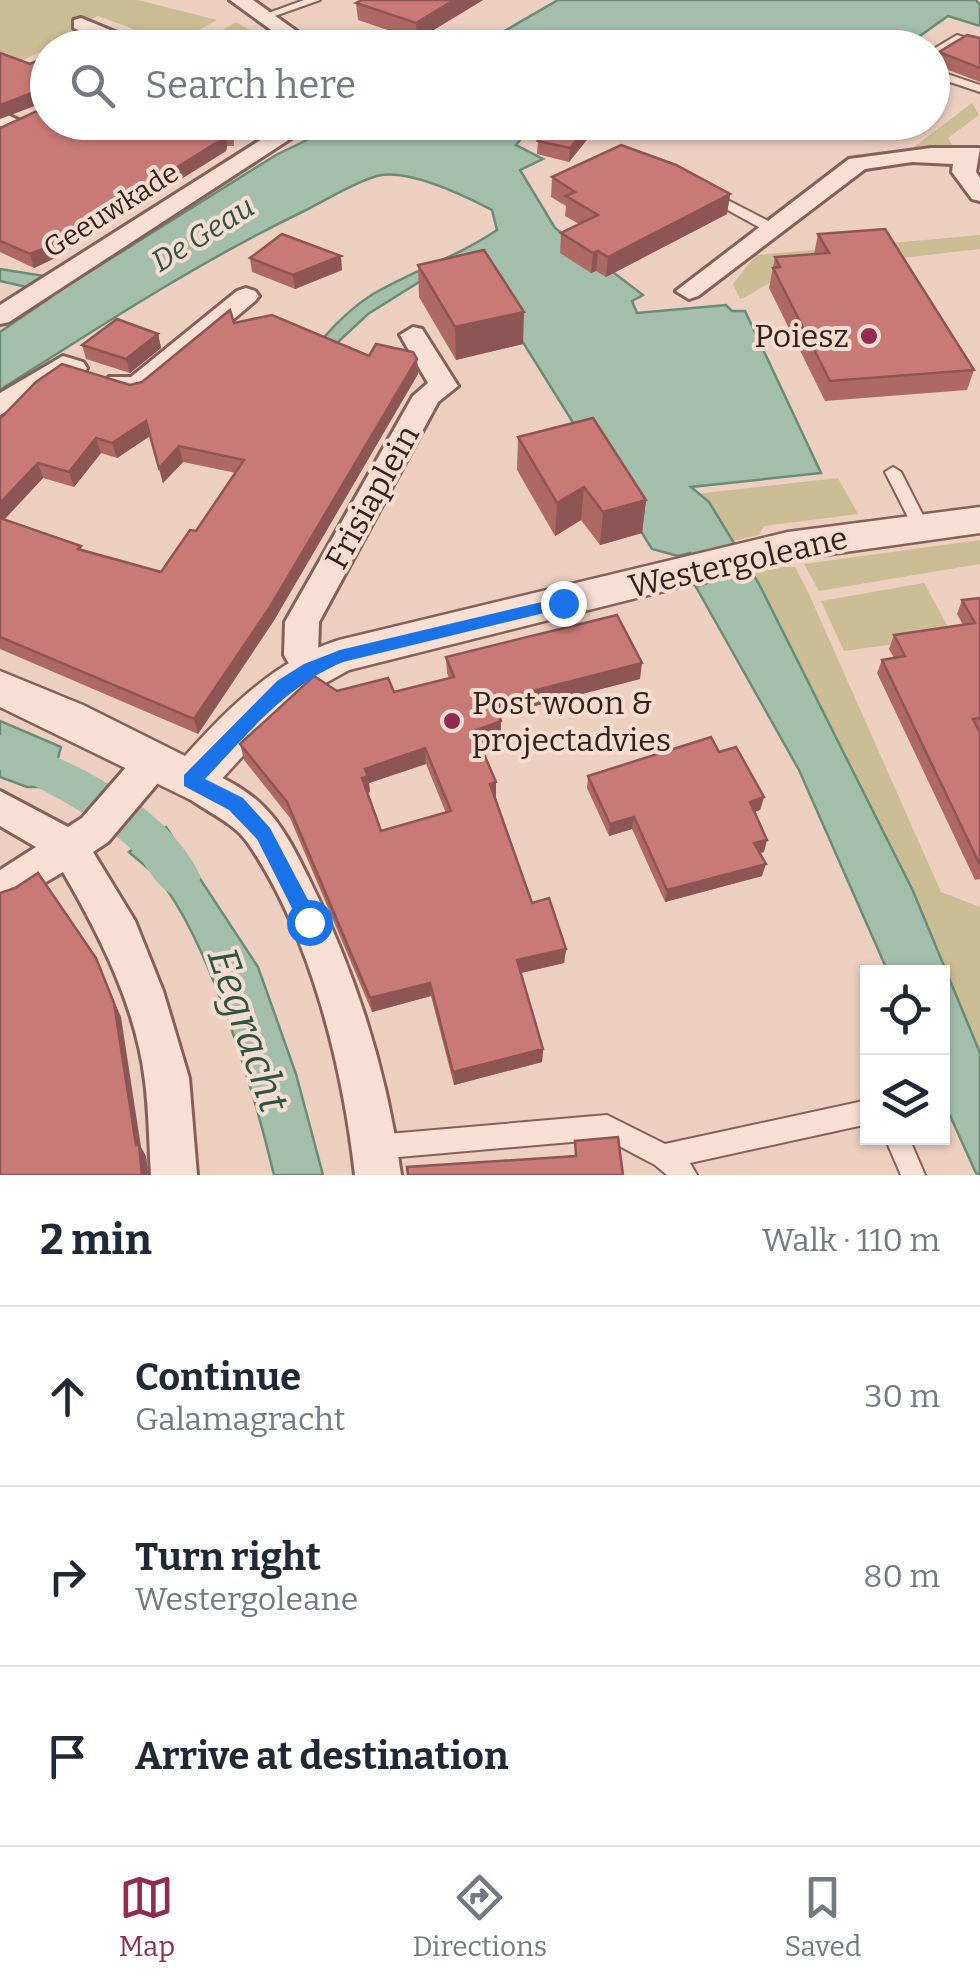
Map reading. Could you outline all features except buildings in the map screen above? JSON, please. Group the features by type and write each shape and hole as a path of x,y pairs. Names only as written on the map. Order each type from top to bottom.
{"street":[{"path":"240,0 287,30"},
{"path":"81,24 95,30"},
{"name":"Geeuwkade","path":"0,316 277,140"},
{"path":"689,292 857,164 878,158 973,157 964,172 980,194"},
{"path":"0,406 62,365 135,388 246,296"},
{"name":"Frisiaplein","path":"310,668 301,656 302,622 428,396 444,386 413,335"},
{"name":"Westergoleane","path":"162,773 310,668 340,656 832,538 980,520"},
{"path":"0,688 162,773 236,804 263,834 309,922 343,1018 377,1161"},
{"path":"0,890 82,838 162,773"},
{"path":"0,807 82,838 142,991 167,1078 174,1175"}],"lane":[{"path":"268,15 315,0"},
{"path":"950,43 957,38 980,45"},
{"path":"950,79 980,90"},
{"path":"694,186 771,228"},
{"path":"893,472 921,527"},
{"path":"664,1156 860,1114"},
{"path":"377,1161 607,1128 664,1156 686,1175"},
{"path":"901,1145 913,1175"}],"shaded area":[{"path":"0,0 138,0 217,20 199,30 136,30 98,16 73,28 77,30 30,30 30,57 18,62 0,57"},
{"path":"236,22 250,30 223,30"},
{"path":"972,103 979,115 950,137 950,120"},
{"path":"923,140 949,140 955,150 923,151 914,147"},
{"path":"980,235 980,249 789,271 740,299 733,284 756,255"},
{"path":"838,478 858,514 764,526 759,535 733,541 709,502 696,494"},
{"path":"980,540 980,564 819,591 804,564"},
{"path":"795,567 941,892 980,907 980,1053 950,980 950,965 944,965 913,891 750,572"},
{"path":"924,583 953,636 844,651 821,601"}],"water":[{"path":"558,0 976,0 980,5 980,26 948,16 928,30 506,30"},
{"name":"De Geau","path":"307,140 520,140 516,145 543,159 520,170 555,228 643,295 632,301 637,313 726,305 732,311 745,311 821,473 691,487 709,502 759,584 913,891 944,965 885,965 799,770 696,587 707,583 690,553 678,556 652,549 476,267 424,279 368,314 279,397 321,341 359,304 388,285 497,230 492,210 452,191 404,176 368,179 186,275 0,390 0,332 51,297 49,292 0,281 0,269 75,281 276,155"},
{"path":"0,721 61,747 54,773 41,787 27,787 0,777"},
{"path":"166,827 258,967 296,1074 323,1175 274,1175 243,1062 213,979 177,906 158,878 129,852"},
{"path":"950,980 980,1053 980,1175 950,1115"}],"waterway":[{"name":"Eegracht","path":"0,752 54,773 150,838 178,877"}],"place":[{"name":"Poiesz","path":"869,336"},
{"name":"Post woon & projectadvies","path":"452,721"}],"route":[{"path":"309,922 263,834 236,804 191,781 225,742 284,686 310,668 340,656 563,603"}]}
